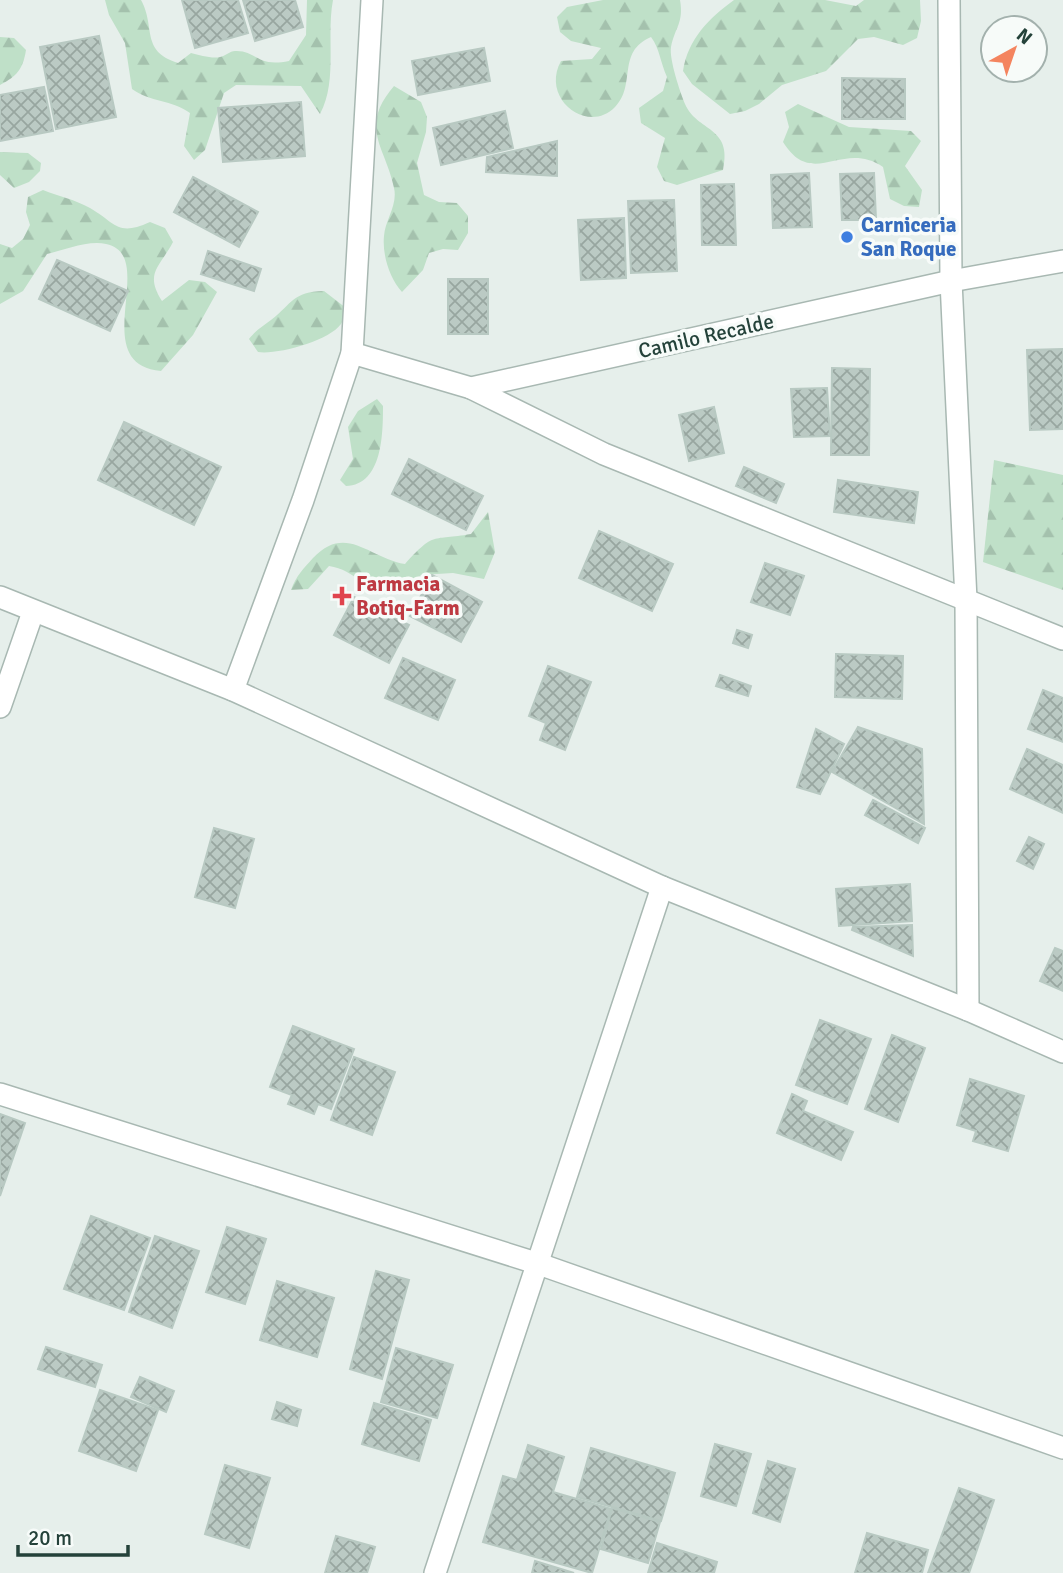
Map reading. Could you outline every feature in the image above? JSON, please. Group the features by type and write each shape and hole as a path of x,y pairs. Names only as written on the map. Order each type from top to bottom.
{"street":[{"path":"233,690 303,500 352,353 372,0"},
{"path":"949,0 950,281 966,600 968,1010"},
{"name":"Camilo Recalde","path":"352,353 471,388 950,281 1063,261"},
{"path":"471,388 604,454 1063,639"},
{"path":"0,597 233,690 662,887 968,1010 1063,1052"},
{"path":"0,707 33,612"},
{"path":"435,1573 662,887"},
{"path":"0,1094 539,1264 1063,1448"}],"green space":[{"path":"105,0 141,0 158,52 178,63 191,53 217,57 242,51 263,61 278,63 289,61 306,35 307,0 333,0 329,87 320,114 301,86 236,85 224,93 205,150 194,160 184,146 190,113 132,89 125,43 109,15"},
{"path":"603,0 680,0 680,20 671,47 673,67 690,113 719,137 723,145 723,170 677,185 664,181 657,167 665,138 641,123 639,108 663,91 667,77 651,37 640,43 634,51 621,98 615,107 604,115 581,115 570,109 562,100 556,75 561,61 592,59 601,48 571,41 560,32 557,17 567,7"},
{"path":"734,0 825,0 856,6 864,0 920,0 921,21 917,38 903,45 874,37 858,39 826,71 782,85 759,104 730,114 692,84 683,71 690,49 701,30"},
{"path":"0,37 14,38 26,50 18,71 0,85"},
{"path":"394,86 421,102 427,117 426,132 417,163 424,195 439,202 457,203 468,216 468,233 458,250 443,249 429,253 423,270 402,292 391,274 384,251 385,230 395,194 376,126 383,101"},
{"path":"798,104 849,127 911,131 921,141 905,166 922,190 919,207 904,206 890,199 883,167 868,160 841,159 817,164 794,156 783,142 789,127 785,112"},
{"path":"0,152 28,153 41,163 40,171 29,182 14,188 0,175"},
{"path":"43,190 85,205 123,228 150,222 165,228 173,242 154,277 162,301 189,280 205,282 217,292 193,335 161,371 139,364 128,350 124,331 127,268 121,252 106,244 84,244 47,254 23,291 0,304 0,244 12,248 23,239 30,225 26,212 28,197"},
{"path":"324,291 346,308 342,322 335,330 302,346 258,352 249,339 254,333 299,296"},
{"path":"377,399 383,406 382,429 374,467 367,477 346,486 340,480 353,459 348,427 358,411"},
{"path":"994,460 1063,475 1063,590 983,562"},
{"path":"488,512 495,552 484,579 453,573 421,575 406,587 393,593 383,593 342,570 329,566 308,589 291,590 298,576 313,558 336,543 358,546 405,564 422,546 434,539 471,534"}],"building":[{"path":"182,0 238,0 248,33 195,48"},
{"path":"243,0 295,0 303,27 255,41"},
{"path":"99,36 116,117 56,129 40,47"},
{"path":"484,48 490,81 418,95 412,61"},
{"path":"842,78 905,79 905,119 842,119"},
{"path":"44,87 53,131 0,141 0,95"},
{"path":"301,102 305,156 223,162 218,108"},
{"path":"505,111 513,148 441,165 433,128"},
{"path":"557,141 557,176 486,172 487,157"},
{"path":"809,173 812,227 773,228 771,175"},
{"path":"874,173 876,220 842,220 840,174"},
{"path":"193,177 258,212 239,247 174,212"},
{"path":"734,184 736,245 702,245 701,185"},
{"path":"674,200 677,271 631,273 628,201"},
{"path":"624,218 626,278 581,280 578,220"},
{"path":"208,251 261,269 254,291 201,274"},
{"path":"57,260 128,291 110,331 39,299"},
{"path":"448,279 488,279 488,334 448,334"},
{"path":"1063,349 1063,429 1030,430 1027,350"},
{"path":"832,368 870,369 869,455 831,455"},
{"path":"827,388 830,436 794,437 791,389"},
{"path":"714,407 724,453 689,461 679,415"},
{"path":"124,422 221,467 194,525 98,480"},
{"path":"409,459 483,496 466,530 392,494"},
{"path":"744,467 784,484 776,503 736,486"},
{"path":"838,480 918,492 914,523 834,512"},
{"path":"599,531 673,564 652,611 579,578"},
{"path":"765,563 804,576 790,615 751,602"},
{"path":"432,575 482,602 461,642 410,616"},
{"path":"354,597 409,625 389,663 334,635"},
{"path":"737,630 752,635 748,648 733,643"},
{"path":"836,654 903,656 902,699 835,697"},
{"path":"403,658 455,680 438,720 385,698"},
{"path":"548,666 591,682 565,750 540,740 546,723 529,716"},
{"path":"720,675 751,686 748,696 716,686"},
{"path":"1043,690 1063,698 1063,742 1028,729"},
{"path":"858,727 922,749 924,824 832,772"},
{"path":"816,729 844,744 820,794 797,787"},
{"path":"1027,749 1063,765 1063,813 1010,789"},
{"path":"873,800 925,828 918,843 865,815"},
{"path":"214,828 254,839 235,908 195,897"},
{"path":"1029,837 1044,844 1033,869 1017,861"},
{"path":"910,884 912,921 839,926 836,889"},
{"path":"912,925 913,956 852,930 853,927"},
{"path":"1055,948 1063,951 1063,991 1040,981"},
{"path":"820,1020 871,1039 847,1104 796,1085"},
{"path":"293,1026 354,1049 331,1109 318,1104 314,1114 288,1104 292,1095 270,1087"},
{"path":"892,1035 925,1048 898,1122 865,1109"},
{"path":"354,1057 395,1072 372,1135 331,1120"},
{"path":"970,1079 1024,1096 1008,1151 973,1141 976,1131 957,1125"},
{"path":"792,1094 807,1101 803,1111 853,1132 841,1160 777,1133"},
{"path":"0,1114 25,1123 0,1196"},
{"path":"91,1216 150,1238 124,1310 64,1289"},
{"path":"227,1227 266,1239 245,1304 206,1292"},
{"path":"155,1236 199,1251 172,1328 129,1312"},
{"path":"376,1271 409,1280 382,1379 350,1369"},
{"path":"277,1281 334,1298 317,1357 260,1340"},
{"path":"46,1347 102,1365 95,1387 38,1369"},
{"path":"396,1348 453,1365 437,1418 381,1402"},
{"path":"140,1377 174,1391 166,1412 131,1397"},
{"path":"100,1390 158,1410 136,1471 79,1451"},
{"path":"277,1402 301,1410 297,1426 272,1419"},
{"path":"374,1403 431,1420 419,1461 362,1444"},
{"path":"715,1444 751,1454 736,1506 701,1496"},
{"path":"528,1445 564,1457 553,1492 611,1509 592,1573 483,1542 503,1476 517,1480"},
{"path":"591,1448 675,1473 661,1521 577,1497"},
{"path":"768,1461 795,1469 780,1522 753,1513"},
{"path":"225,1465 270,1478 249,1548 205,1534"},
{"path":"959,1488 994,1500 969,1573 928,1573"},
{"path":"612,1508 660,1522 648,1563 601,1549"},
{"path":"867,1533 928,1550 922,1573 855,1573"},
{"path":"336,1536 375,1547 367,1573 325,1573"},
{"path":"657,1543 717,1562 714,1573 648,1573"},
{"path":"535,1561 574,1573 532,1573"}],"place":[{"name":"Carniceria San Roque","path":"847,237"},
{"name":"Farmacia Botiq-Farm","path":"342,596"}]}
